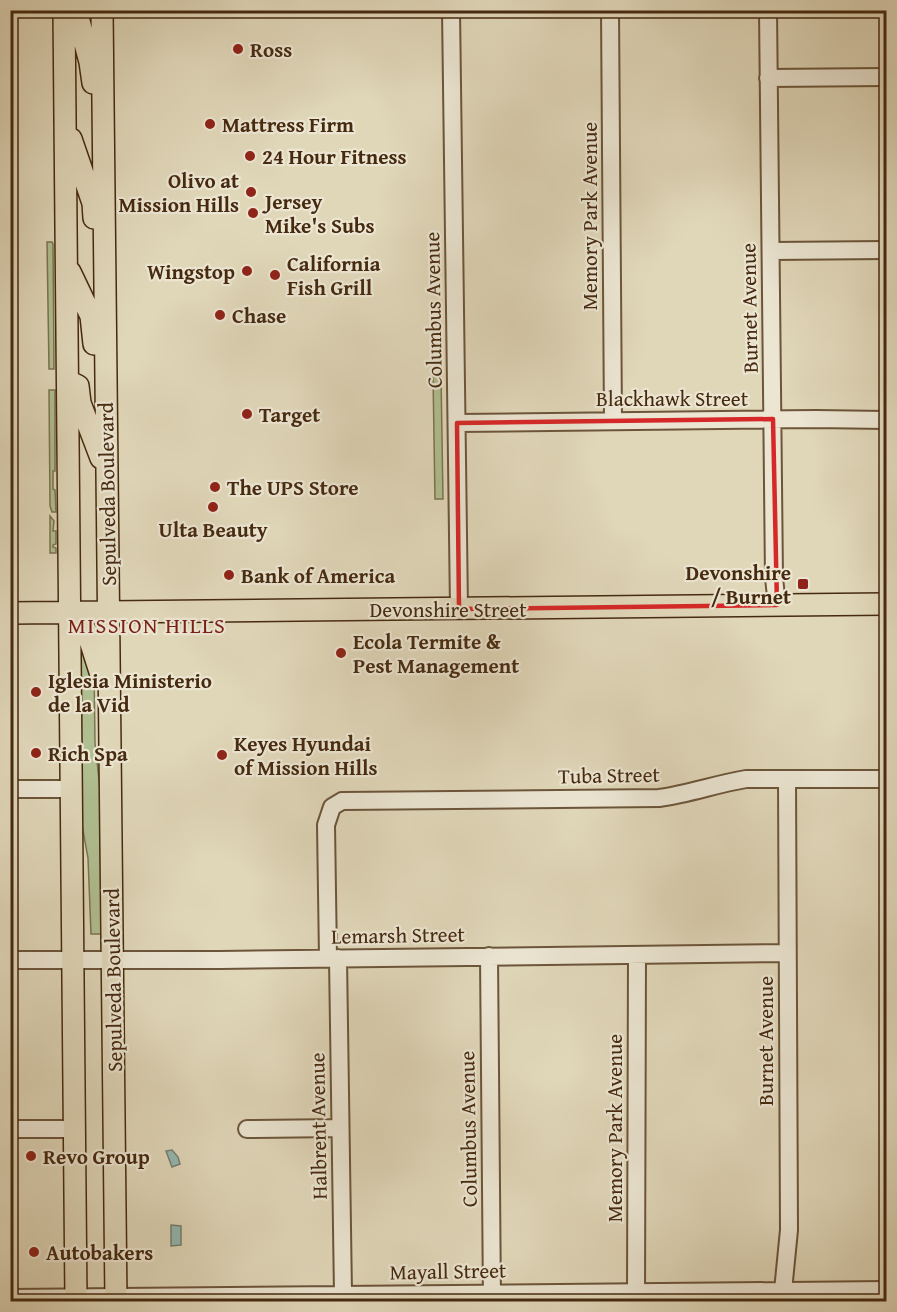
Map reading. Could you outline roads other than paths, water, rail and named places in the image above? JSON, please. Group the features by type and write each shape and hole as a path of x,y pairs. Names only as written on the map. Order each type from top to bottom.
{"main road":[{"name":"Sepulveda Boulevard","path":"64,10 76,1299"},
{"path":"76,10 93,77 94,112 97,117 104,120"},
{"path":"83,10 103,84"},
{"name":"Sepulveda Boulevard","path":"102,10 116,1299"},
{"path":"65,121 93,203 94,226 105,237"},
{"path":"66,237 76,245 78,272 105,332"},
{"path":"66,266 91,316 95,359 106,378"},
{"path":"67,378 78,386 80,403 107,472"},
{"name":"Devonshire Street","path":"10,613 886,604"},
{"path":"70,612 88,634 93,645 109,698"}],"street":[{"name":"Columbus Avenue","path":"451,10 459,609"},
{"name":"Memory Park Avenue","path":"610,10 613,421"},
{"name":"Burnet Avenue","path":"768,10 774,578 777,605"},
{"path":"768,78 886,77"},
{"path":"771,251 886,250"},
{"name":"Blackhawk Street","path":"457,423 886,420"},
{"name":"Tuba Street","path":"332,807 342,801 659,798 684,795 731,781 746,779 886,778"},
{"name":"Burnet Avenue","path":"782,1296 789,1230 787,779"},
{"path":"10,789 71,789"},
{"name":"Halbrent Avenue","path":"332,807 326,825 340,1128 343,1294"},
{"name":"Lemarsh Street","path":"10,960 246,960 787,953"},
{"name":"Memory Park Avenue","path":"636,1297 637,955"},
{"name":"Columbus Avenue","path":"489,956 492,1297"},
{"path":"247,1129 340,1128"},
{"path":"10,1129 74,1129"},
{"name":"Mayall Street","path":"10,1298 289,1298 343,1294 492,1297 782,1296 886,1290"}],"water":[{"path":"172,1150 180,1164 172,1167 166,1151"},
{"path":"171,1225 181,1226 181,1245 171,1246"}],"place":[{"name":"Ross","path":"238,49"},
{"name":"Mattress Firm","path":"210,124"},
{"name":"24 Hour Fitness","path":"250,156"},
{"name":"Olivo at Mission Hills","path":"251,192"},
{"name":"Jersey Mike's Subs","path":"253,213"},
{"name":"Wingstop","path":"247,271"},
{"name":"California Fish Grill","path":"275,275"},
{"name":"Chase","path":"220,315"},
{"name":"Target","path":"247,414"},
{"name":"The UPS Store","path":"215,487"},
{"name":"Ulta Beauty","path":"213,507"},
{"name":"Bank of America","path":"229,575"},
{"name":"Devonshire / Burnet","path":"803,584"},
{"name":"Ecola Termite & Pest Management","path":"341,653"},
{"name":"Iglesia Ministerio de la Vid","path":"36,692"},
{"name":"Rich Spa","path":"36,753"},
{"name":"Keyes Hyundai of Mission Hills","path":"222,755"},
{"name":"Revo Group","path":"31,1156"},
{"name":"Autobakers","path":"34,1252"}],"district":[{"name":"MISSION HILLS","path":"147,625"}]}
